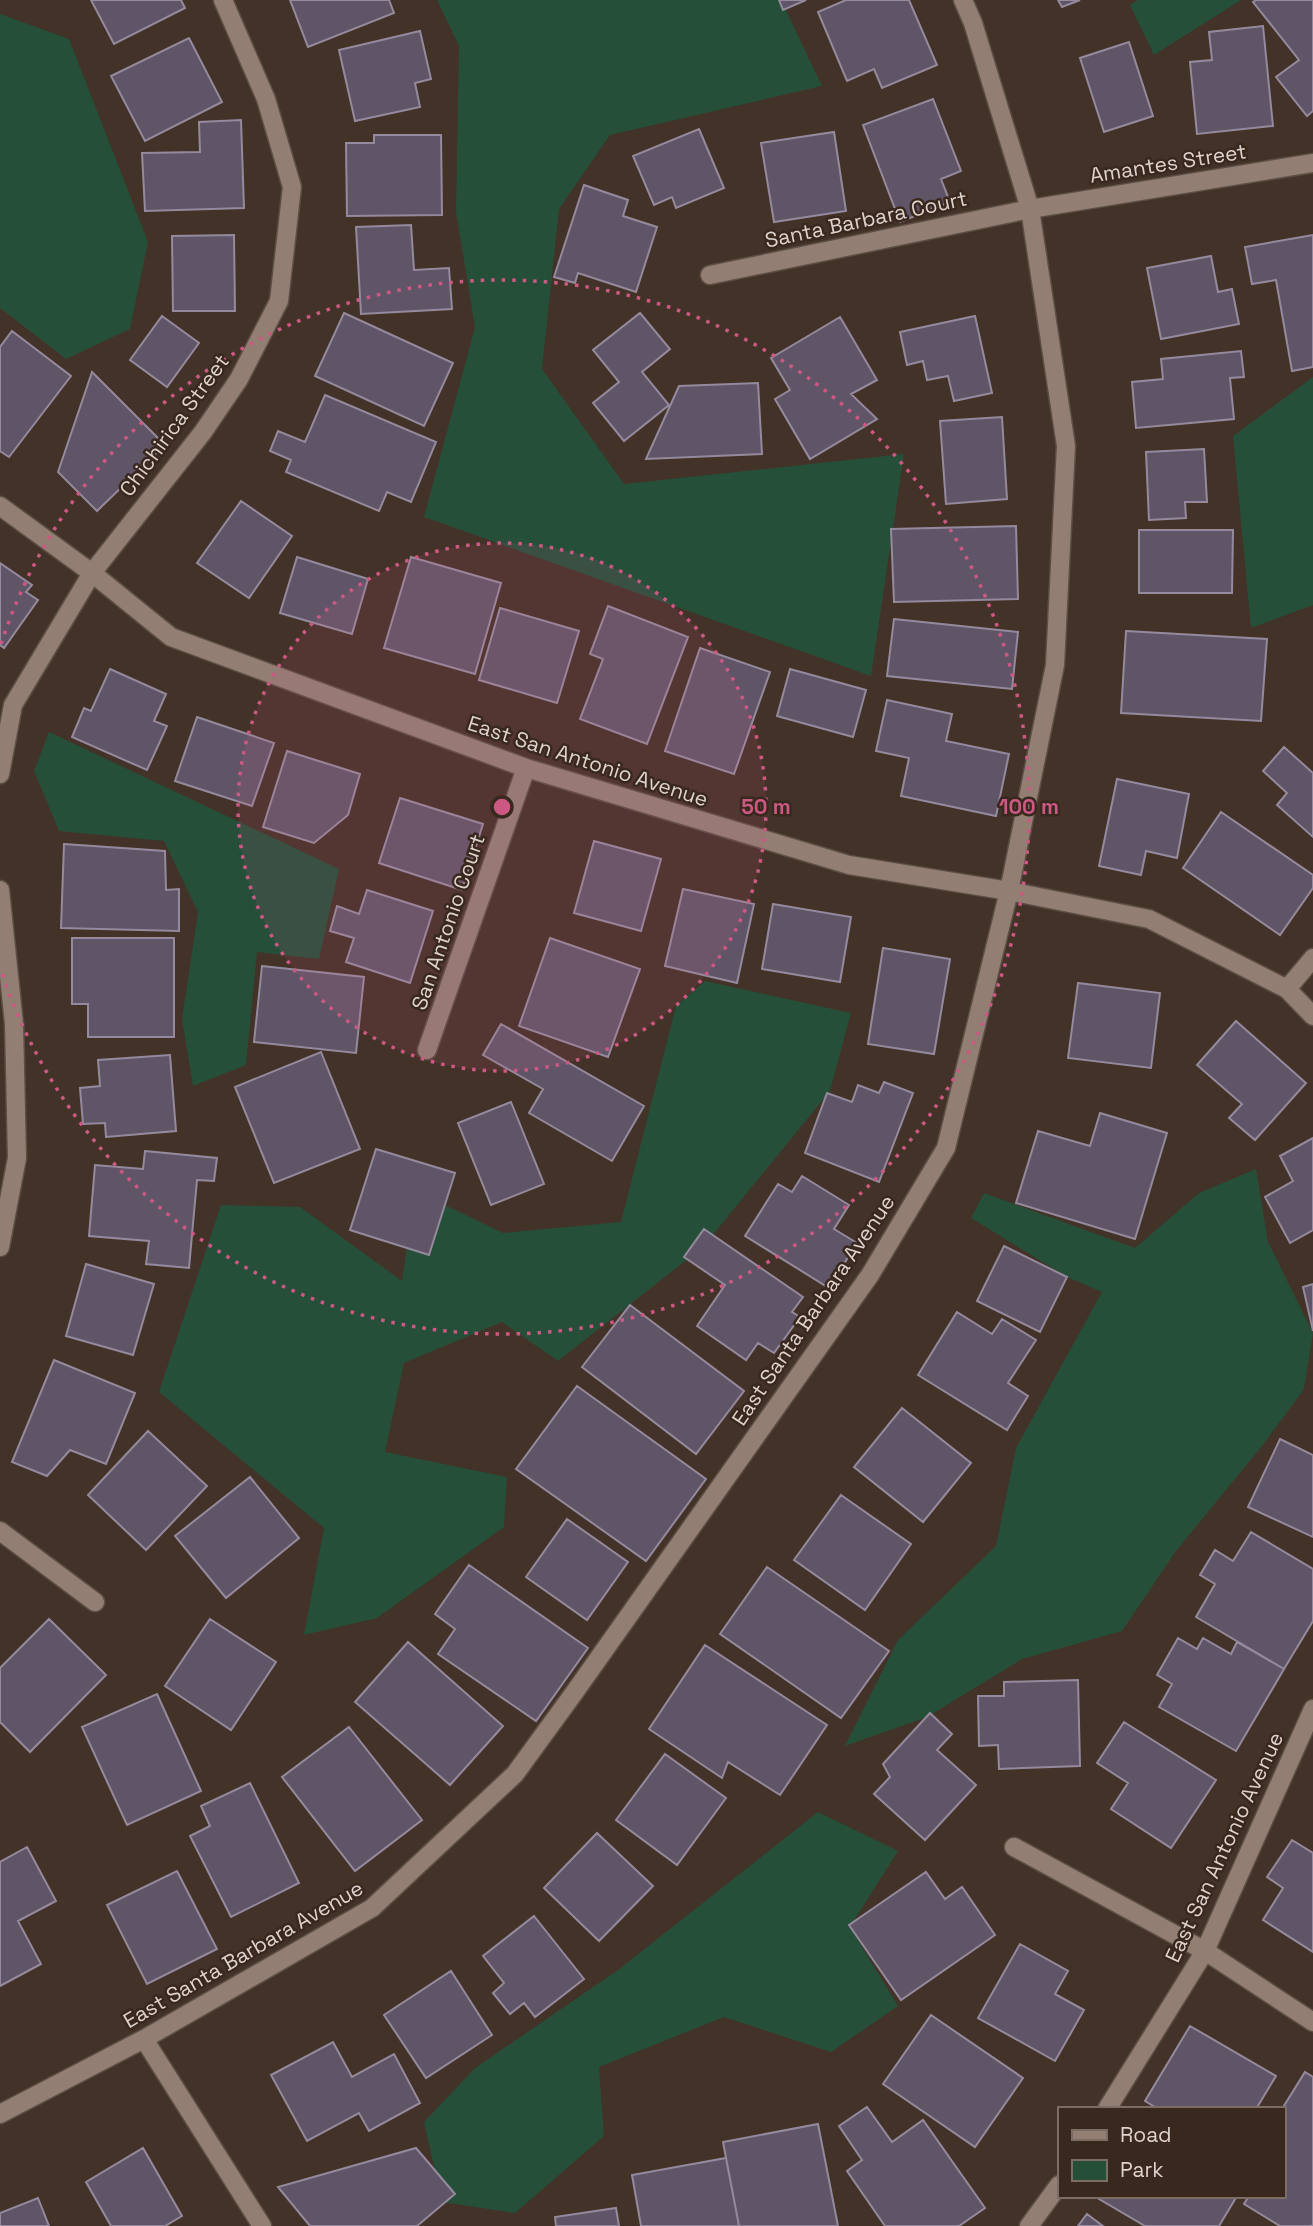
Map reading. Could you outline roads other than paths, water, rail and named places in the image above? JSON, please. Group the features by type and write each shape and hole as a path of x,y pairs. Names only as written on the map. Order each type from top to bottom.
{"street":[{"name":"Chichirica Street","path":"0,774 13,705 92,573 203,432 239,379 279,301 292,187 266,99 223,0"},
{"name":"East Santa Barbara Avenue","path":"0,2114 144,2039 372,1908 514,1774 870,1275 946,1148 1009,891 1055,664 1066,446 1030,209 972,23 962,0"},
{"name":"Amantes Street","path":"1030,209 1313,163"},
{"name":"Santa Barbara Court","path":"710,275 1030,209"},
{"name":"East San Antonio Avenue","path":"0,506 92,573 172,637 526,768 849,865 1009,891 1149,919 1287,989 1313,1016"},
{"name":"San Antonio Court","path":"427,1050 526,768"},
{"path":"0,890 14,1024 17,1158 0,1247"},
{"path":"1287,989 1313,958"},
{"path":"0,1531 96,1602"},
{"name":"East San Antonio Avenue","path":"1108,2107 1205,1951 1313,1709"},
{"path":"1014,1847 1205,1951 1313,2022"},
{"path":"144,2039 262,2226"},
{"path":"1029,2226 1058,2186"}]}
